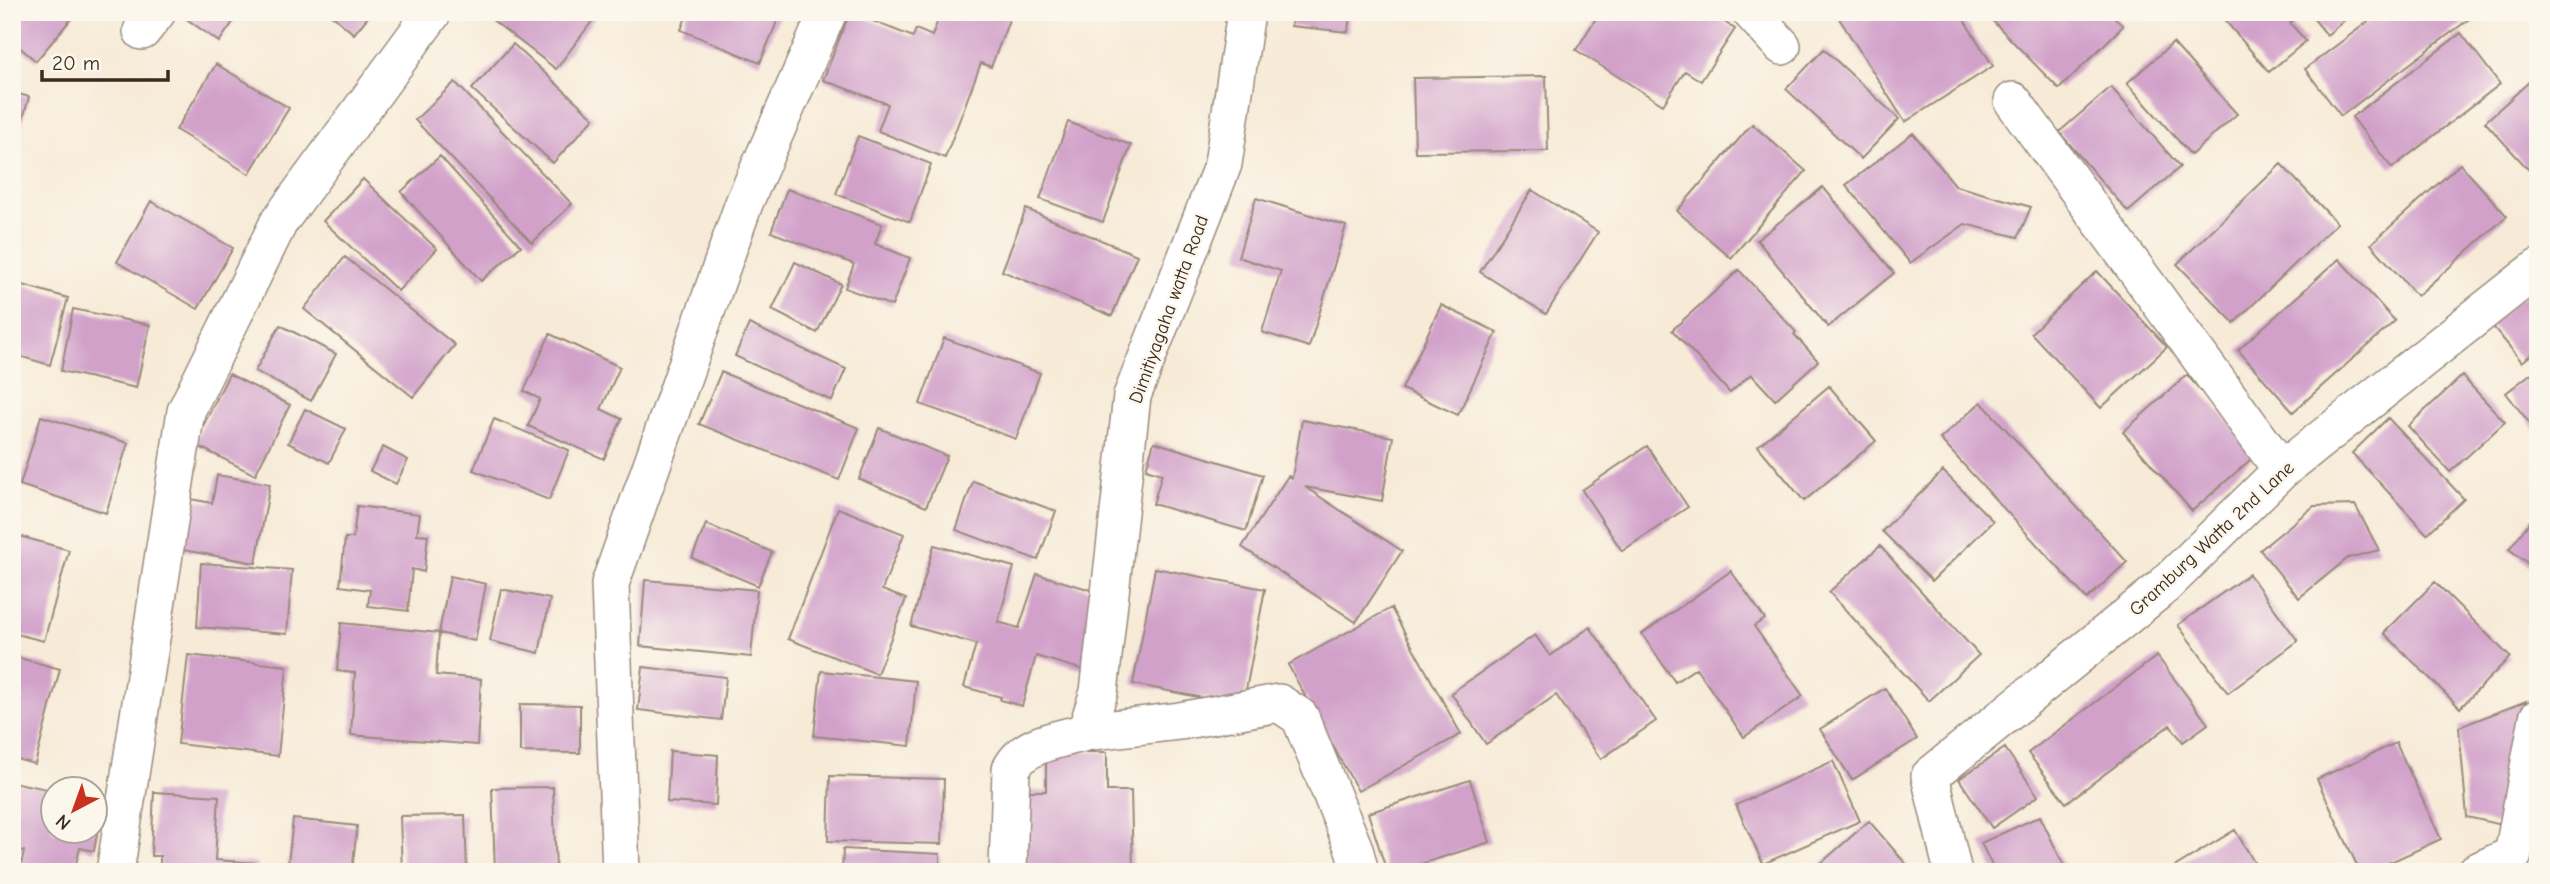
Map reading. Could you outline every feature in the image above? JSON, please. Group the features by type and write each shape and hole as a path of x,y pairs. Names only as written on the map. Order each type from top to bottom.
{"street":[{"path":"115,872 186,411 279,222 433,12"},
{"path":"621,872 610,584 744,203 828,12"},
{"name":"Dimitiyagaha watta Road","path":"1086,732 1099,692 1132,396 1223,164 1246,12"},
{"path":"1751,12 1783,46"},
{"path":"2013,102 2282,470"},
{"name":"Gramburg Watta 2nd Lane","path":"1953,872 1930,776 2163,587 2282,470 2538,268"},
{"path":"1008,872 1011,769 1017,758 1028,749 1086,732 1180,721 1279,703 1300,717 1354,849 1360,872"},
{"path":"2476,872 2513,855 2538,718"}],"building":[{"path":"12,12 77,12 36,61 12,41"},
{"path":"187,12 240,12 219,42 184,17"},
{"path":"328,12 372,12 354,34"},
{"path":"482,12 599,12 556,69"},
{"path":"688,12 781,12 760,63 681,30"},
{"path":"850,12 913,37 916,29 932,36 941,12 1012,12 991,67 981,63 945,158 878,131 888,104 823,80"},
{"path":"1293,12 1350,12 1348,32 1291,26"},
{"path":"1600,12 1709,12 1735,29 1701,81 1685,71 1663,105 1576,50"},
{"path":"1835,12 1959,12 1993,66 1905,122"},
{"path":"1984,12 2110,12 2123,26 2059,89"},
{"path":"2229,12 2303,12 2290,23 2306,41 2269,72 2223,18"},
{"path":"2308,12 2354,12 2327,35"},
{"path":"2381,12 2464,12 2469,19 2341,116 2305,69"},
{"path":"2461,33 2500,84 2392,168 2352,117"},
{"path":"2173,43 2237,114 2191,155 2127,83"},
{"path":"513,44 594,118 553,163 472,89"},
{"path":"1824,49 1899,119 1861,159 1786,89"},
{"path":"216,64 289,108 249,174 176,130"},
{"path":"1546,76 1548,151 1415,152 1413,78"},
{"path":"2530,81 2538,89 2538,180 2485,122"},
{"path":"455,82 572,204 532,243 415,120"},
{"path":"2111,87 2180,167 2128,212 2059,132"},
{"path":"12,92 29,97 13,154 12,154"},
{"path":"1068,122 1131,145 1103,222 1040,199"},
{"path":"1752,124 1806,171 1731,258 1677,211"},
{"path":"1913,133 1956,186 2031,207 2018,237 1965,224 1910,263 1846,185"},
{"path":"858,136 931,164 910,222 836,194"},
{"path":"440,156 521,246 481,281 401,192"},
{"path":"2281,164 2337,223 2234,323 2177,264"},
{"path":"2460,164 2507,216 2417,296 2371,244"},
{"path":"363,179 437,249 398,291 323,221"},
{"path":"1823,187 1894,273 1828,327 1757,240"},
{"path":"787,189 882,224 875,244 910,258 892,306 845,288 854,264 771,232"},
{"path":"1532,190 1598,232 1546,314 1480,272"},
{"path":"1256,198 1346,226 1309,347 1262,332 1281,271 1238,257"},
{"path":"151,201 233,248 198,309 117,262"},
{"path":"1026,209 1137,255 1112,316 1002,271"},
{"path":"345,257 455,345 413,397 304,309"},
{"path":"2339,259 2395,321 2293,412 2238,350"},
{"path":"795,262 841,284 817,333 772,310"},
{"path":"1739,270 1796,332 1794,334 1818,361 1775,400 1751,374 1730,393 1672,330"},
{"path":"2097,271 2167,347 2101,408 2031,333"},
{"path":"16,283 68,298 50,365 12,354 12,294"},
{"path":"2538,284 2538,349 2522,362 2490,323"},
{"path":"1441,305 1497,332 1458,415 1402,389"},
{"path":"73,309 150,325 136,388 61,371"},
{"path":"749,324 846,369 832,401 735,356"},
{"path":"280,325 336,354 311,401 255,371"},
{"path":"550,334 620,367 601,409 622,419 604,459 528,426 540,399 524,391"},
{"path":"944,338 1040,373 1016,439 920,404"},
{"path":"2538,368 2538,434 2506,393"},
{"path":"721,372 859,428 839,480 699,424"},
{"path":"229,374 290,405 255,475 194,444"},
{"path":"2187,375 2257,454 2192,511 2123,432"},
{"path":"2462,376 2505,422 2450,472 2408,426"},
{"path":"1829,386 1876,441 1804,501 1758,446"},
{"path":"1981,402 2127,562 2087,599 1940,439"},
{"path":"305,409 346,429 329,463 288,443"},
{"path":"41,416 128,443 106,513 20,485"},
{"path":"2388,418 2464,499 2427,534 2352,453"},
{"path":"494,419 569,450 549,500 473,470"},
{"path":"1302,420 1393,437 1382,501 1305,487 1402,551 1356,622 1242,547 1288,476 1292,478"},
{"path":"879,428 947,456 926,507 859,479"},
{"path":"1154,442 1263,475 1246,531 1153,504 1162,474 1146,469"},
{"path":"1647,446 1688,507 1622,551 1582,490"},
{"path":"383,447 408,460 396,484 370,471"},
{"path":"1943,471 1993,521 1932,581 1882,531"},
{"path":"217,475 270,484 256,563 177,549 185,498 212,503"},
{"path":"973,481 1056,511 1038,560 956,530"},
{"path":"2355,505 2379,550 2348,558 2299,598 2260,550 2314,506"},
{"path":"357,506 420,514 417,534 428,535 424,572 412,569 408,611 368,606 370,590 340,586 345,538 353,538"},
{"path":"838,508 904,534 882,590 906,599 877,674 788,639"},
{"path":"2538,511 2538,571 2509,549"},
{"path":"706,524 772,552 758,586 692,558"},
{"path":"12,534 69,550 44,641 12,633"},
{"path":"934,545 1014,567 998,622 1019,628 1037,574 1108,595 1087,671 1036,656 1022,706 964,687 976,644 911,626"},
{"path":"1880,546 1979,655 1929,701 1829,592"},
{"path":"201,563 292,570 287,634 197,627"},
{"path":"1155,568 1265,589 1243,706 1133,684"},
{"path":"1731,571 1765,619 1754,626 1803,696 1744,737 1696,668 1675,682 1642,634"},
{"path":"2249,574 2298,641 2228,693 2178,625"},
{"path":"450,576 486,584 475,641 439,633"},
{"path":"645,580 757,590 751,657 640,646"},
{"path":"2435,582 2510,657 2460,708 2384,633"},
{"path":"501,589 550,599 539,653 490,641"},
{"path":"1391,608 1461,734 1358,791 1288,665"},
{"path":"341,623 439,633 436,675 481,679 477,745 351,735 355,673 337,671"},
{"path":"1590,627 1656,721 1601,759 1556,695 1486,744 1451,693 1535,635 1550,656"},
{"path":"188,655 287,666 278,756 178,744"},
{"path":"12,656 60,669 35,764 12,758"},
{"path":"2157,656 2208,724 2183,742 2170,725 2066,803 2028,753"},
{"path":"643,667 726,677 721,720 638,710"},
{"path":"821,671 916,681 910,746 814,736"},
{"path":"1885,688 1917,739 1852,780 1820,729"},
{"path":"2526,701 2502,825 2467,817 2459,727"},
{"path":"520,704 580,705 580,753 520,752"},
{"path":"2396,743 2441,839 2369,872 2360,872 2317,779"},
{"path":"2005,748 2038,796 1992,828 1959,779"},
{"path":"670,751 718,755 716,805 667,802"},
{"path":"1046,752 1107,752 1107,791 1131,791 1133,872 1026,872 1026,791 1046,791"},
{"path":"1833,761 1860,821 1763,864 1736,805"},
{"path":"830,776 944,779 942,844 828,841"},
{"path":"1470,780 1490,842 1396,872 1387,872 1368,813"},
{"path":"12,782 38,787 38,846 95,846 94,851 80,848 74,872 20,871 24,851 12,849"},
{"path":"553,787 556,872 495,872 492,788"},
{"path":"154,792 219,796 215,860 257,863 257,872 160,872 160,856 151,856"},
{"path":"465,815 467,872 402,872 400,816"},
{"path":"2040,816 2064,866 2051,872 1995,872 1981,843"},
{"path":"293,819 357,826 352,872 287,872"},
{"path":"1869,821 1913,872 1811,872"},
{"path":"2235,830 2260,872 2173,872 2171,869"},
{"path":"843,849 940,854 940,872 842,872"}]}
